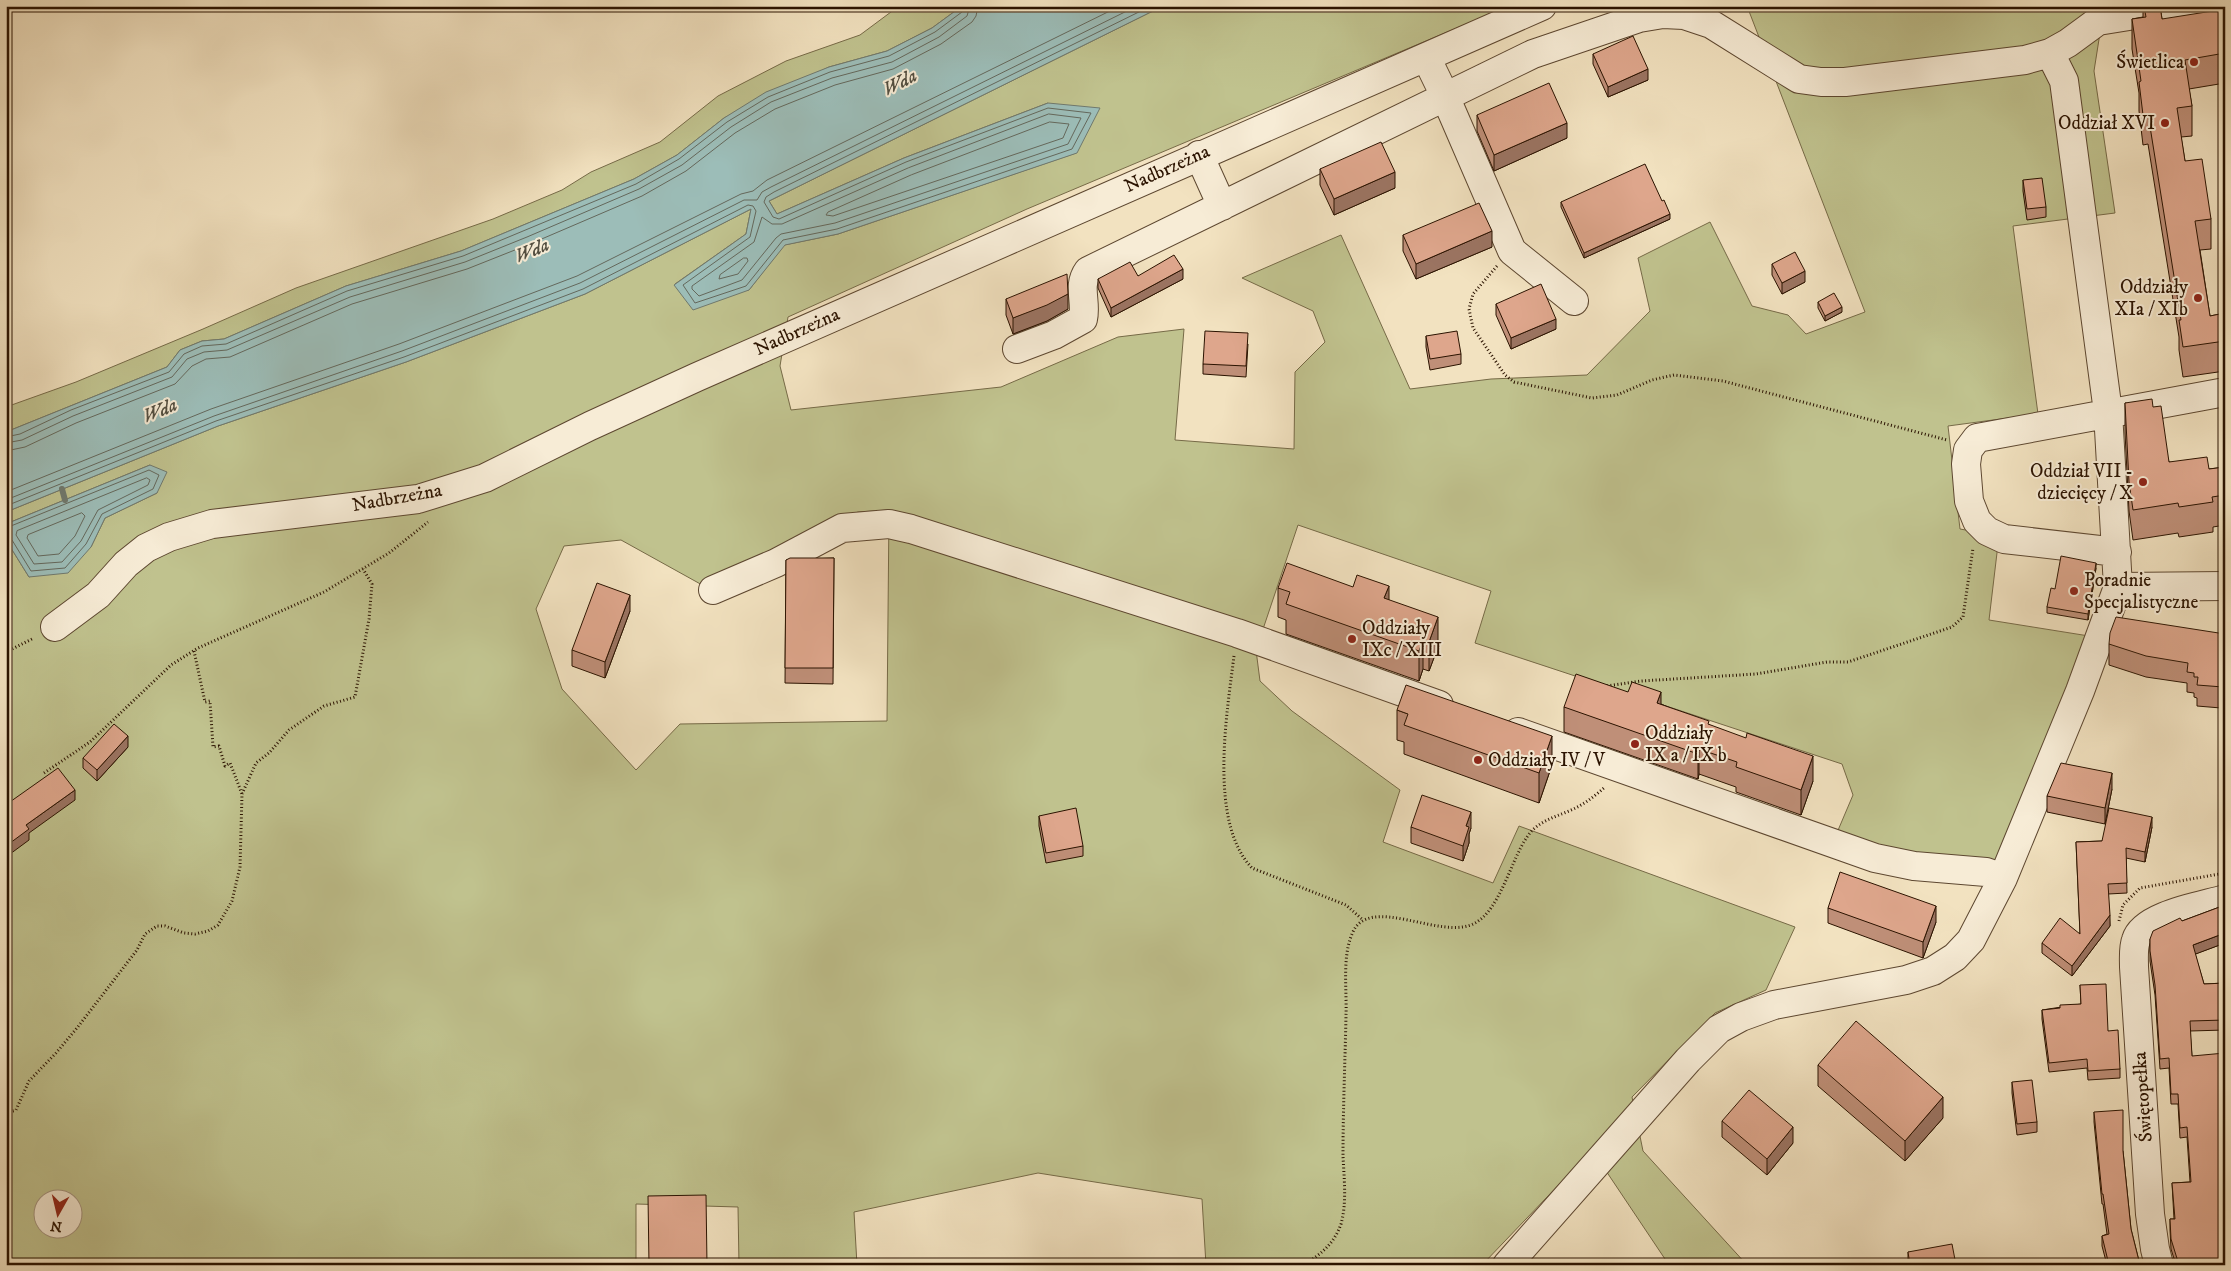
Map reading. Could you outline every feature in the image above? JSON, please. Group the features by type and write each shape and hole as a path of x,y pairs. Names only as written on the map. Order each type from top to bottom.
{"street":[{"name":"Nadbrzeżna","path":"54,627 98,595 126,564 146,548 169,538 212,524 418,499 485,478 590,426 679,385 1542,6"},
{"path":"1016,349 1054,335 1083,319 1085,310 1082,288 1084,277 1088,271 1534,54 1639,18 1663,14 1684,15 1710,24 1799,79 1821,82 1845,82 2025,60 2050,53 2068,44 2098,21 2191,6"},
{"path":"2224,6 2225,10"},
{"path":"1507,1265 1688,1060 1719,1029 1741,1016 1774,1006 1906,980 1933,971 1955,957 1971,940 2003,878 2080,691 2118,587 2108,412 2064,81 2050,53"},
{"path":"1426,57 1445,96 1512,251 1574,301"},
{"path":"1199,155 1222,206"},
{"path":"2117,552 2004,539 1987,531 1977,521 1969,501 1966,464 1968,450 1977,438 2108,412 2225,392"},
{"path":"713,590 776,563 842,528 889,524 911,529 1237,633 1461,712"},
{"path":"2118,587 2225,586"},
{"path":"1498,725 1875,858 1914,866 1986,872 2003,878"},
{"name":"Świętopełka","path":"2160,1265 2155,1249 2150,1214 2134,967 2136,940 2141,930 2158,919 2225,899"}],"path":[{"path":"1512,251 1473,294 1468,309 1473,328 1505,375 1514,382 1592,398 1617,395 1652,380 1674,375 1723,381 1950,441 1968,450"},
{"path":"44,773 90,742 171,665 194,651 324,592 389,553 431,520"},
{"path":"1603,687 1640,681 1756,674 1827,662 1848,662 1952,627 1963,617 1977,521"},
{"path":"242,794 256,763 270,753 289,730 324,706 355,697 369,619 372,584 363,570"},
{"path":"6,652 54,627"},
{"path":"1237,633 1225,731 1224,762 1227,805 1237,845 1245,861 1252,868 1346,906 1363,920"},
{"path":"6,1113 16,1110 29,1081 56,1053 137,950 145,934 156,926 165,926 184,933 208,931 218,925 232,901 240,867 242,794 230,763 225,766 219,746 213,747 210,702 205,702 194,651"},
{"path":"1304,1265 1326,1250 1341,1223 1344,1202 1343,1132 1347,967 1352,932 1363,920 1380,915 1445,927 1464,926 1475,923 1494,903 1527,836 1537,824 1582,805 1625,770"}],"green space":[{"path":"899,6 962,6 932,28 887,51 829,67 724,118 677,155 634,179 461,251 346,286 224,339 202,341 180,350 167,367 6,432 6,407 76,382 296,288 493,219 562,190 591,172 660,142 718,96 786,61 860,35"},
{"path":"1163,6 1509,6 1027,209 788,317 780,366 791,410 1001,387 1118,337 1184,329 1175,440 1294,449 1295,372 1325,342 1313,311 1242,278 1341,235 1410,389 1491,379 1587,375 1650,311 1638,258 1710,222 1752,306 1788,315 1806,334 1865,312 1747,6 2145,6 2103,14 2094,71 2115,213 2013,226 2038,414 1948,426 1960,529 1999,536 1989,620 2089,636 1997,866 1921,860 1836,835 1853,795 1842,764 1475,643 1491,591 1298,525 1256,650 1260,681 1292,711 1400,790 1383,842 1493,883 1519,826 1795,927 1766,990 1715,1013 1632,1097 1643,1151 1747,1265 1669,1265 1592,1150 1482,1265 1206,1265 1202,1199 1038,1173 854,1212 857,1265 739,1265 738,1207 636,1204 636,1265 6,1265 6,540 29,577 91,547 105,518 157,493 150,465 6,524 6,512 218,426 406,362 585,294 751,209 746,234 675,284 749,290 784,245 838,234 1076,153 1048,103 904,158 777,214 769,201","holes":["889,510 887,721 680,724 636,770 562,689 536,609 564,546 621,540 704,586 820,526 858,512"]}],"water":[{"name":"Wda","path":"962,6 1163,6 769,201 777,214 904,158 1048,103 1100,108 1077,153 838,234 785,245 749,290 693,310 674,285 746,234 751,209 585,294 406,362 218,426 6,512 6,432 167,367 180,350 202,341 224,339 346,286 461,251 634,179 677,155 724,118 766,92 829,67 887,51 932,28"},
{"path":"150,465 167,472 157,493 105,518 91,547 68,573 29,577 6,540 6,524"}],"building":[{"path":"2144,6 2160,6 2162,19 2219,10 2225,53 2185,60 2192,106 2177,108 2185,161 2202,159 2211,219 2195,221 2210,316 2225,313 2225,341 2183,347 2179,320 2181,320 2148,114 2143,115 2139,82 2141,81 2132,19 2146,17"},
{"path":"1633,36 1648,69 1608,87 1593,54"},
{"path":"1549,83 1567,123 1494,155 1477,115"},
{"path":"1381,142 1395,172 1334,199 1320,169"},
{"path":"1645,164 1670,214 1584,253 1561,202"},
{"path":"2042,178 2046,207 2027,209 2023,180"},
{"path":"1479,203 1492,231 1416,264 1403,235"},
{"path":"1795,252 1805,271 1782,283 1772,264"},
{"path":"1174,255 1183,269 1111,308 1098,279 1130,262 1138,276"},
{"path":"1067,274 1068,294 1047,305 1013,318 1006,299"},
{"path":"1541,284 1556,319 1511,338 1496,304"},
{"path":"1834,293 1842,307 1825,316 1818,302"},
{"path":"1205,331 1248,333 1246,366 1203,364"},
{"path":"1457,331 1461,354 1430,359 1426,336"},
{"path":"2152,399 2153,407 2161,406 2169,462 2207,457 2209,469 2225,467 2225,495 2212,497 2213,502 2179,507 2178,503 2133,510 2129,482 2125,403"},
{"name":"Poradnie Specjalistyczne","path":"2061,556 2096,563 2088,614 2047,607 2051,588 2055,589"},
{"path":"790,558 834,558 833,668 785,668 786,560"},
{"path":"1287,563 1353,587 1357,575 1389,586 1384,598 1438,617 1429,642 1423,639 1419,651 1286,604 1290,592 1278,588"},
{"path":"597,583 630,595 605,662 572,650"},
{"path":"2116,617 2225,634 2225,722 2220,721 2223,687 2197,685 2198,677 2194,677 2194,673 2187,672 2188,663 2146,656 2109,644 2110,633"},
{"path":"1576,674 1628,692 1632,682 1661,692 1657,703 1709,721 1708,724 1746,738 1747,733 1813,756 1801,790 1736,767 1737,762 1699,749 1698,754 1564,707"},
{"path":"1406,685 1552,736 1539,773 1404,725 1408,714 1397,710"},
{"path":"114,724 128,736 97,770 83,758"},
{"path":"2061,763 2112,773 2105,808 2047,796"},
{"path":"58,768 75,790 26,825 29,829 6,846 6,802 7,804"},
{"path":"1422,795 1471,812 1466,826 1469,827 1463,846 1411,827"},
{"path":"1076,808 1083,846 1046,853 1039,816"},
{"path":"2109,808 2152,817 2145,852 2126,848 2127,883 2108,884 2110,915 2072,966 2042,943 2060,918 2080,934 2076,842 2102,841"},
{"path":"1840,872 1936,906 1923,942 1828,908"},
{"path":"2225,905 2225,933 2193,945 2204,984 2225,983 2225,1020 2190,1021 2192,1056 2225,1053 2225,1265 2179,1265 2171,1239 2170,1219 2175,1219 2172,1183 2191,1182 2187,1127 2180,1128 2178,1094 2171,1094 2169,1058 2160,1059 2150,939 2153,931 2180,918 2182,921"},
{"path":"2106,984 2108,1031 2118,1030 2120,1069 2088,1071 2087,1059 2049,1063 2042,1010 2060,1008 2060,1005 2081,1004 2080,985"},
{"path":"1856,1021 1943,1097 1905,1141 1818,1065"},
{"path":"2032,1080 2037,1122 2017,1124 2012,1082"},
{"path":"1749,1090 1793,1127 1767,1159 1722,1121"},
{"path":"2123,1110 2123,1151 2131,1229 2140,1265 2109,1265 2102,1236 2109,1234 2102,1194 2094,1112"},
{"path":"706,1195 707,1265 649,1265 648,1196"},
{"path":"1952,1244 1956,1265 1910,1265 1908,1252"}],"waterway":[{"path":"62,489 65,500"}],"place":[{"name":"Świetlica","path":"2194,62"},
{"name":"Oddział XVI","path":"2165,123"},
{"name":"Oddziały XIa / XIb","path":"2198,298"},
{"name":"Oddział VII - dziecięcy / X","path":"2143,482"},
{"name":"Poradnie Specjalistyczne","path":"2074,591"},
{"name":"Oddziały IXc / XIII","path":"1352,639"},
{"name":"Oddziały IX a / IX b","path":"1635,744"},
{"name":"Oddziały IV / V","path":"1478,760"}]}
